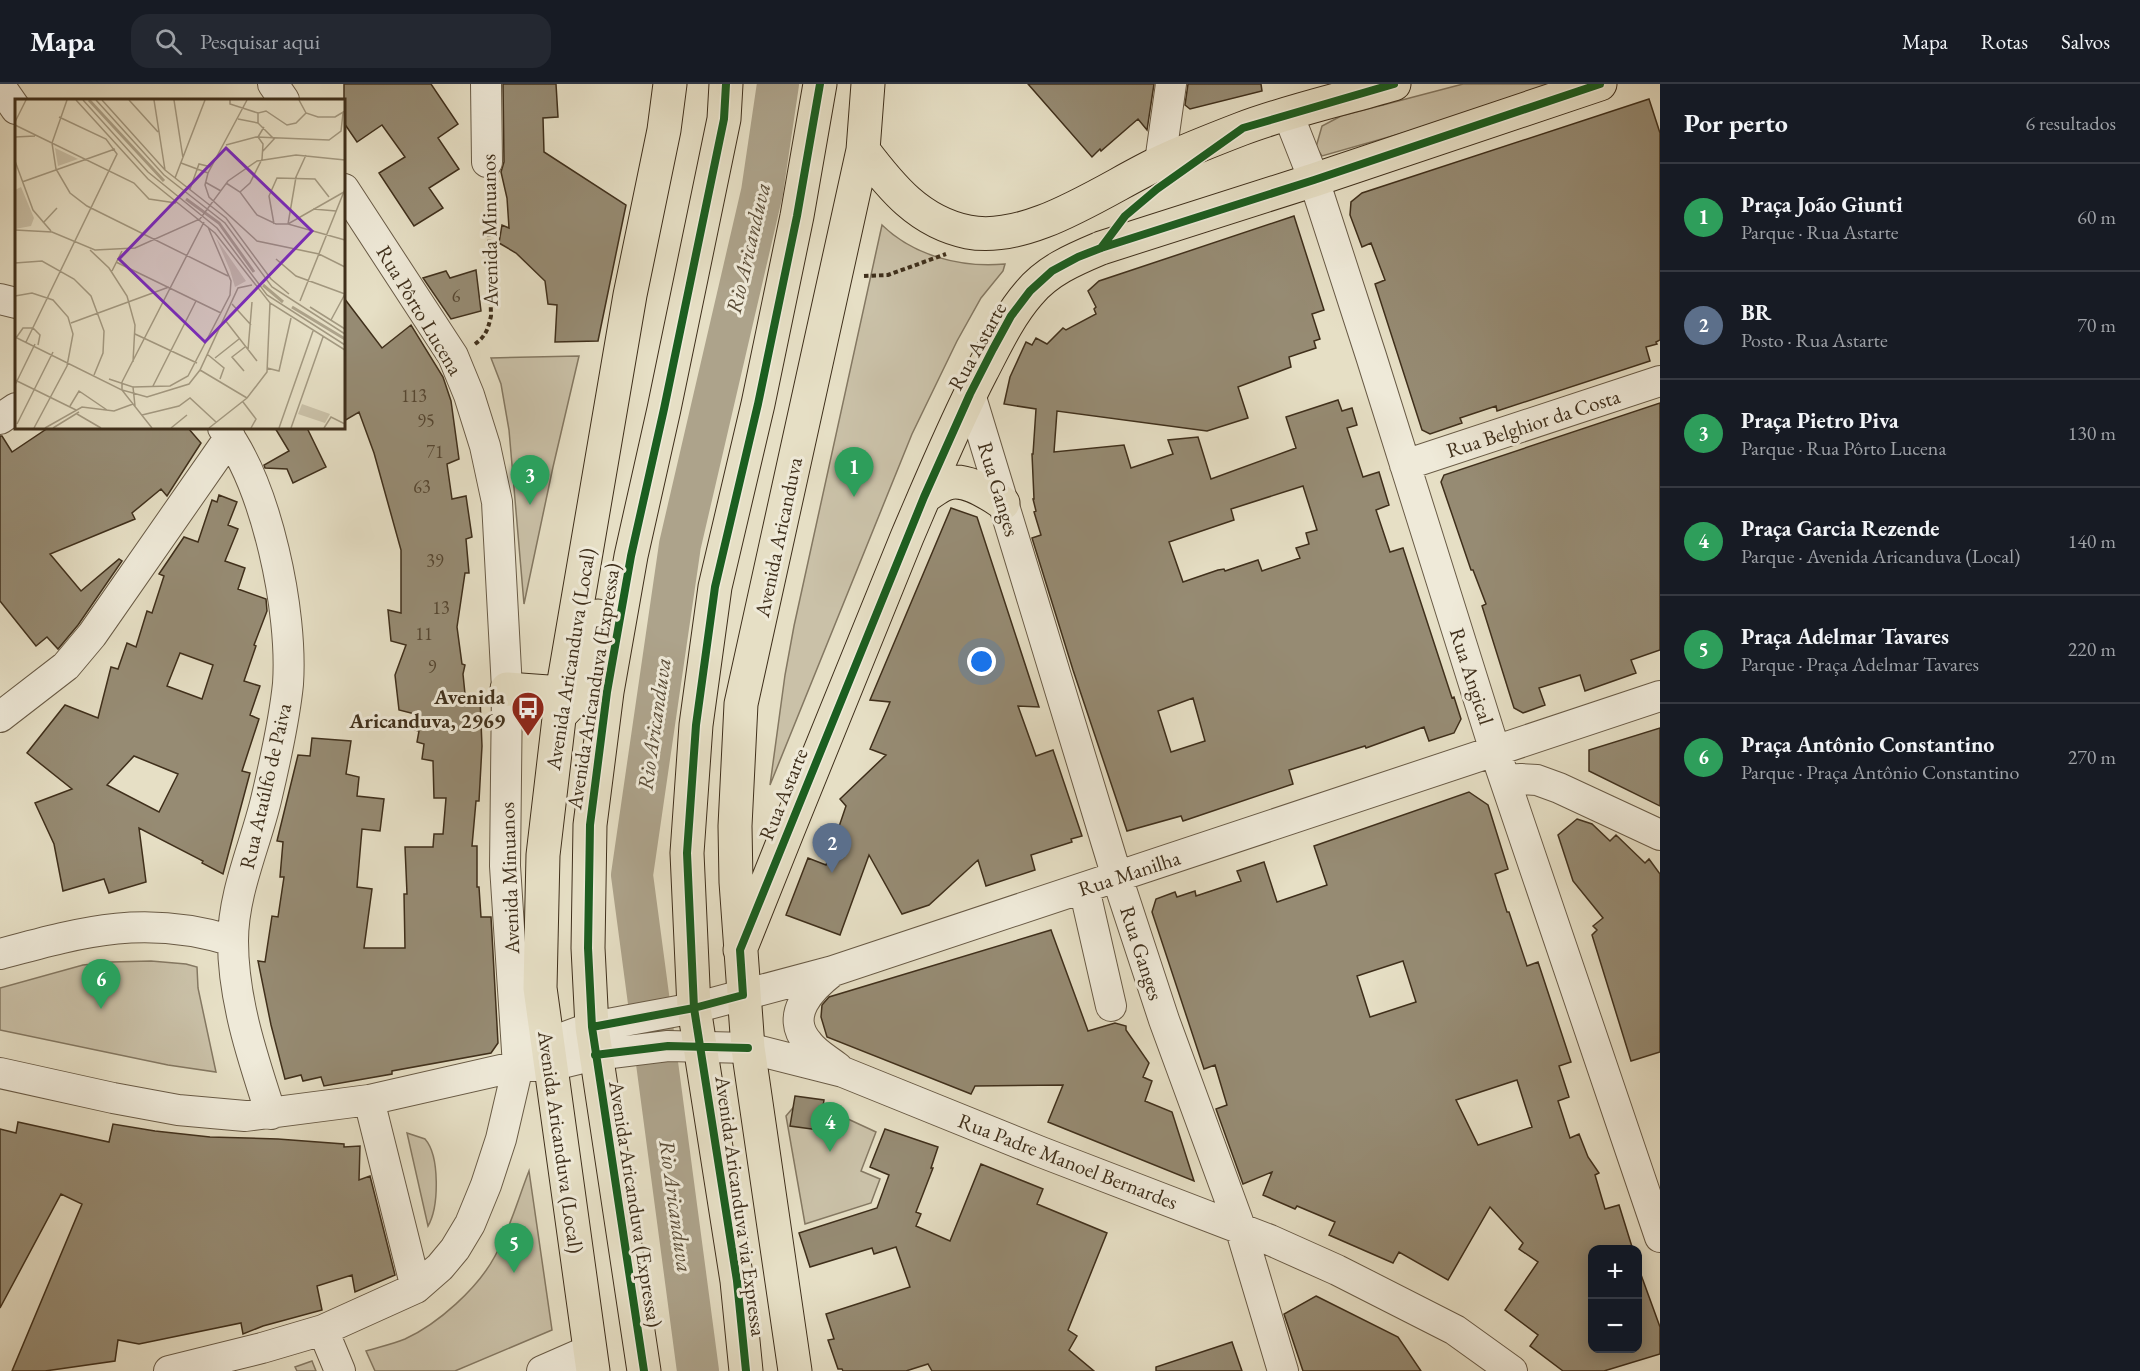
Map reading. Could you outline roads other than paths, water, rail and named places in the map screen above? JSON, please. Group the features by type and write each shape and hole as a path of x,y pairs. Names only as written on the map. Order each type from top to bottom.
{"main road":[{"name":"Avenida Aricanduva (Local)","path":"591,1360 538,1059 543,855 561,705 630,295 664,130 670,84"},
{"name":"Avenida Aricanduva (Expressa)","path":"644,1371 608,1038 588,948 590,825 607,692 631,556 724,119 726,84"},
{"path":"684,1046 680,1010 687,853 696,725 710,622 715,587 758,404 797,216 820,84"},
{"name":"Avenida Aricanduva","path":"743,995 735,826 741,704 862,150 868,84"},
{"path":"862,150 898,194 919,212 943,225 969,232 996,233 1026,226 1065,212 1101,196 1160,162 1243,128 1288,114 1341,92 1394,84"},
{"name":"Rua Astarte","path":"740,950 924,497 970,394 1011,316 1030,291 1052,271 1101,248 1314,180 1600,84"},
{"path":"507,689 561,705 582,692 645,394 672,369"},
{"path":"924,497 946,483 960,483 985,491 1003,503"},
{"path":"743,995 748,1048 797,1363"},
{"name":"Avenida Aricanduva via Expressa","path":"684,1046 737,1281 746,1371"}],"street":[{"path":"273,84 283,99"},
{"name":"Avenida Minuanos","path":"486,84 487,162"},
{"path":"1160,162 1171,84"},
{"path":"0,86 15,108"},
{"name":"Rua Angical","path":"1288,114 1314,180 1495,751 1660,1237"},
{"name":"Rua Pôrto Lucena","path":"345,191 453,356 469,395 485,446 497,502 507,689"},
{"path":"0,299 15,303"},
{"name":"Rua Belghior da Costa","path":"1405,465 1660,381"},
{"name":"Rua Ganges","path":"970,394 1117,877 1164,1020 1240,1227 1282,1371"},
{"path":"0,419 15,409"},
{"path":"0,717 66,666 92,636 226,432"},
{"name":"Rua Ataúlfo de Paiva","path":"226,432 254,482 269,532 288,640 288,682 284,719 266,801 235,913 233,941 236,984 256,1067 271,1114"},
{"name":"Avenida Minuanos","path":"169,1371 266,1360 322,1330 416,1288 440,1267 455,1249 470,1224 501,1139 538,1059 505,866 507,689"},
{"name":"Rua Manilha","path":"608,1038 680,1010 833,971 1660,696"},
{"path":"1506,780 1537,780 1660,835"},
{"path":"1084,888 1111,1006"},
{"path":"0,954 87,932 141,927 202,932 233,941"},
{"path":"833,971 805,996 800,1012 800,1027 807,1043 843,1072"},
{"path":"0,1073 178,1110 245,1116 369,1100 538,1059 608,1038"},
{"name":"Rua Padre Manoel Bernardes","path":"608,1038 684,1046 748,1048 843,1072 1041,1152 1240,1227 1337,1270 1455,1330 1512,1371"},
{"path":"369,1100 416,1288"},
{"path":"322,1330 340,1371"},
{"path":"542,1371 591,1360"}],"waterway":[{"name":"Rio Aricanduva","path":"698,1371 632,875 680,545 762,192 778,84"}],"place":[{"name":"Praça João Giunti","path":"854,497"},
{"name":"Praça Pietro Piva","path":"530,505"},
{"name":"Avenida Aricanduva, 2969","path":"528,737"},
{"name":"BR","path":"832,873"},
{"name":"Praça Antônio Constantino","path":"101,1009"},
{"name":"Praça Garcia Rezende","path":"830,1152"},
{"name":"Praça Adelmar Tavares","path":"514,1273"}]}
